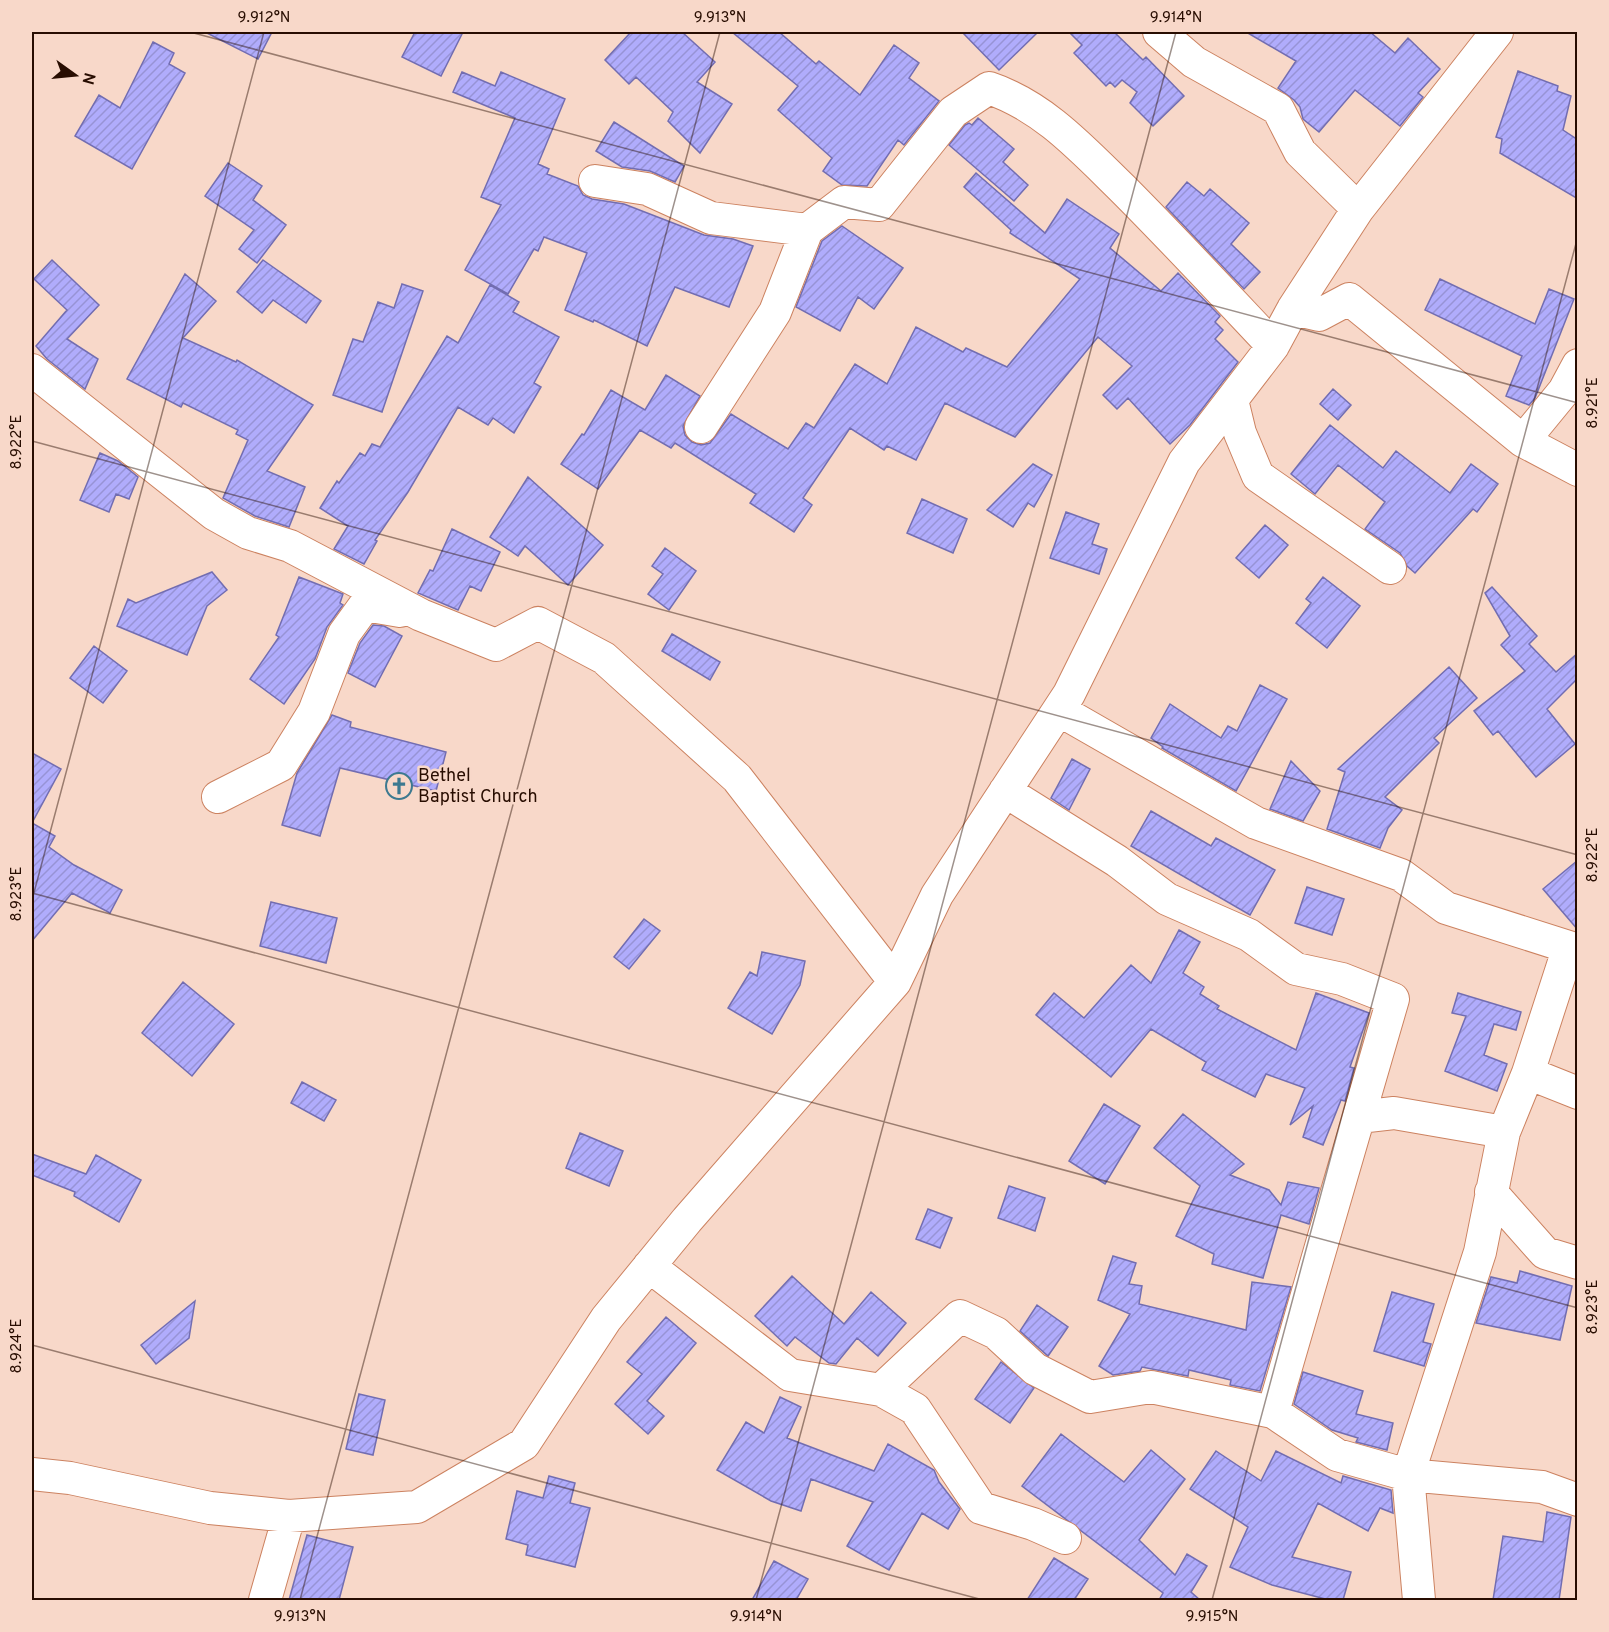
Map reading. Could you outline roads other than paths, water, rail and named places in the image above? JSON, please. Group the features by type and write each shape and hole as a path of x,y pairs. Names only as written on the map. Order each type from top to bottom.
{"street":[{"path":"1159,32 1194,62 1278,109 1300,152 1358,209"},
{"path":"32,1474 70,1478 210,1508 289,1516 417,1507 524,1444 606,1319 649,1266 895,982 937,895 1059,710 1184,462 1274,346 1293,309 1358,209 1497,32"},
{"path":"701,427 775,312 807,230 844,202 879,205 953,112 989,88 1015,96 1065,132 1143,209 1274,346"},
{"path":"595,181 647,189 711,218 807,230"},
{"path":"1293,309 1319,315 1349,299 1523,441 1578,470"},
{"path":"1523,441 1564,391 1578,365"},
{"path":"32,370 214,514 248,533 290,546 421,615 496,645 538,624 603,658 737,778 895,982"},
{"path":"1232,400 1240,433 1258,476 1390,568"},
{"path":"218,797 281,765 314,712 344,634 366,605 421,615"},
{"path":"1059,710 1257,823 1401,875 1446,908 1578,950"},
{"path":"1005,792 1117,861 1167,898 1249,936 1296,969 1342,979 1393,999 1273,1412"},
{"path":"1419,1600 1408,1476 1480,1252 1504,1132 1528,1073 1564,962 1578,959"},
{"path":"1528,1073 1578,1093"},
{"path":"1359,1117 1394,1113 1504,1132"},
{"path":"1491,1192 1545,1253 1578,1263"},
{"path":"649,1266 790,1376 881,1390 915,1409 981,1508 1033,1524 1065,1538"},
{"path":"881,1390 960,1316 996,1333 1035,1369 1090,1397 1151,1387 1273,1412 1337,1455 1408,1476 1542,1487 1578,1500"},
{"path":"266,1600 289,1516"}],"place":[{"name":"Bethel Baptist Church","path":"399,786"}]}
